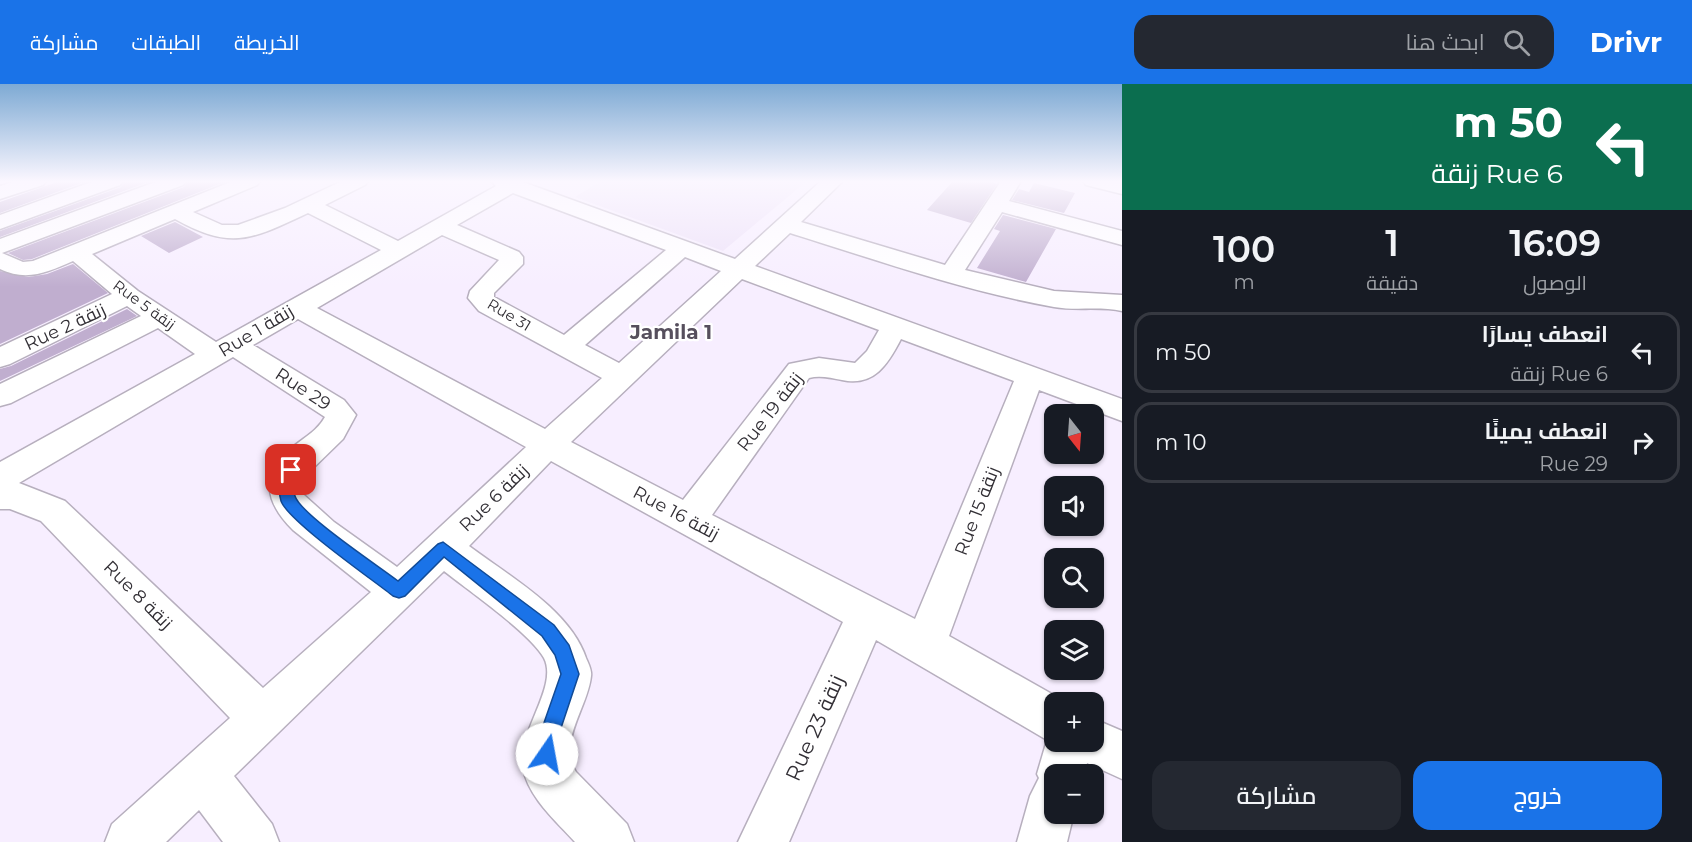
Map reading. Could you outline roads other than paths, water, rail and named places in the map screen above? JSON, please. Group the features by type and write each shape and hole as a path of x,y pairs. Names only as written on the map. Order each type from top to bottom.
{"street":[{"path":"0,222 16,216"},
{"path":"0,247 82,216"},
{"path":"0,260 26,270 162,216"},
{"path":"187,216 225,233 244,231 278,216"},
{"path":"332,216 397,249"},
{"name":"Rue 1 زنقة","path":"0,478 455,216"},
{"path":"597,216 1122,410"},
{"name":"Rue 6 زنقة","path":"130,842 399,591 548,445 796,216"},
{"path":"951,273 989,216"},
{"path":"1042,216 1122,238"},
{"path":"787,225 951,273 1063,300 1107,300 1122,303"},
{"name":"Rue 31","path":"440,226 511,257 511,264 482,291 481,298 488,306 622,376"},
{"path":"567,347 682,248"},
{"name":"Rue 5 زنقة","path":"75,251 129,296 159,317 225,350"},
{"name":"Rue 2 زنقة","path":"0,358 129,296"},
{"name":"Rue 16 زنقة","path":"296,307 548,445 925,645 1044,714"},
{"path":"0,396 159,317"},
{"name":"Rue 19 زنقة","path":"688,520 799,371 810,365 823,365 851,373 862,371 870,366 895,326"},
{"name":"Rue 29","path":"225,350 333,407 341,415 338,426 291,470 286,485 288,501 303,518 399,591"},
{"name":"Rue 15 زنقة","path":"925,645 1030,376"},
{"name":"Rue 8 زنقة","path":"0,495 13,495 53,511 262,718"},
{"path":"443,548 548,630 563,651 570,674 548,740 546,767 559,789 609,842"},
{"name":"Rue 23 زنقة","path":"763,842 867,614"},
{"path":"1104,747 1122,756"},
{"path":"202,774 254,842"},
{"path":"1042,842 1047,824"}],"district":[{"name":"Jamila 1","path":"671,332"}]}
